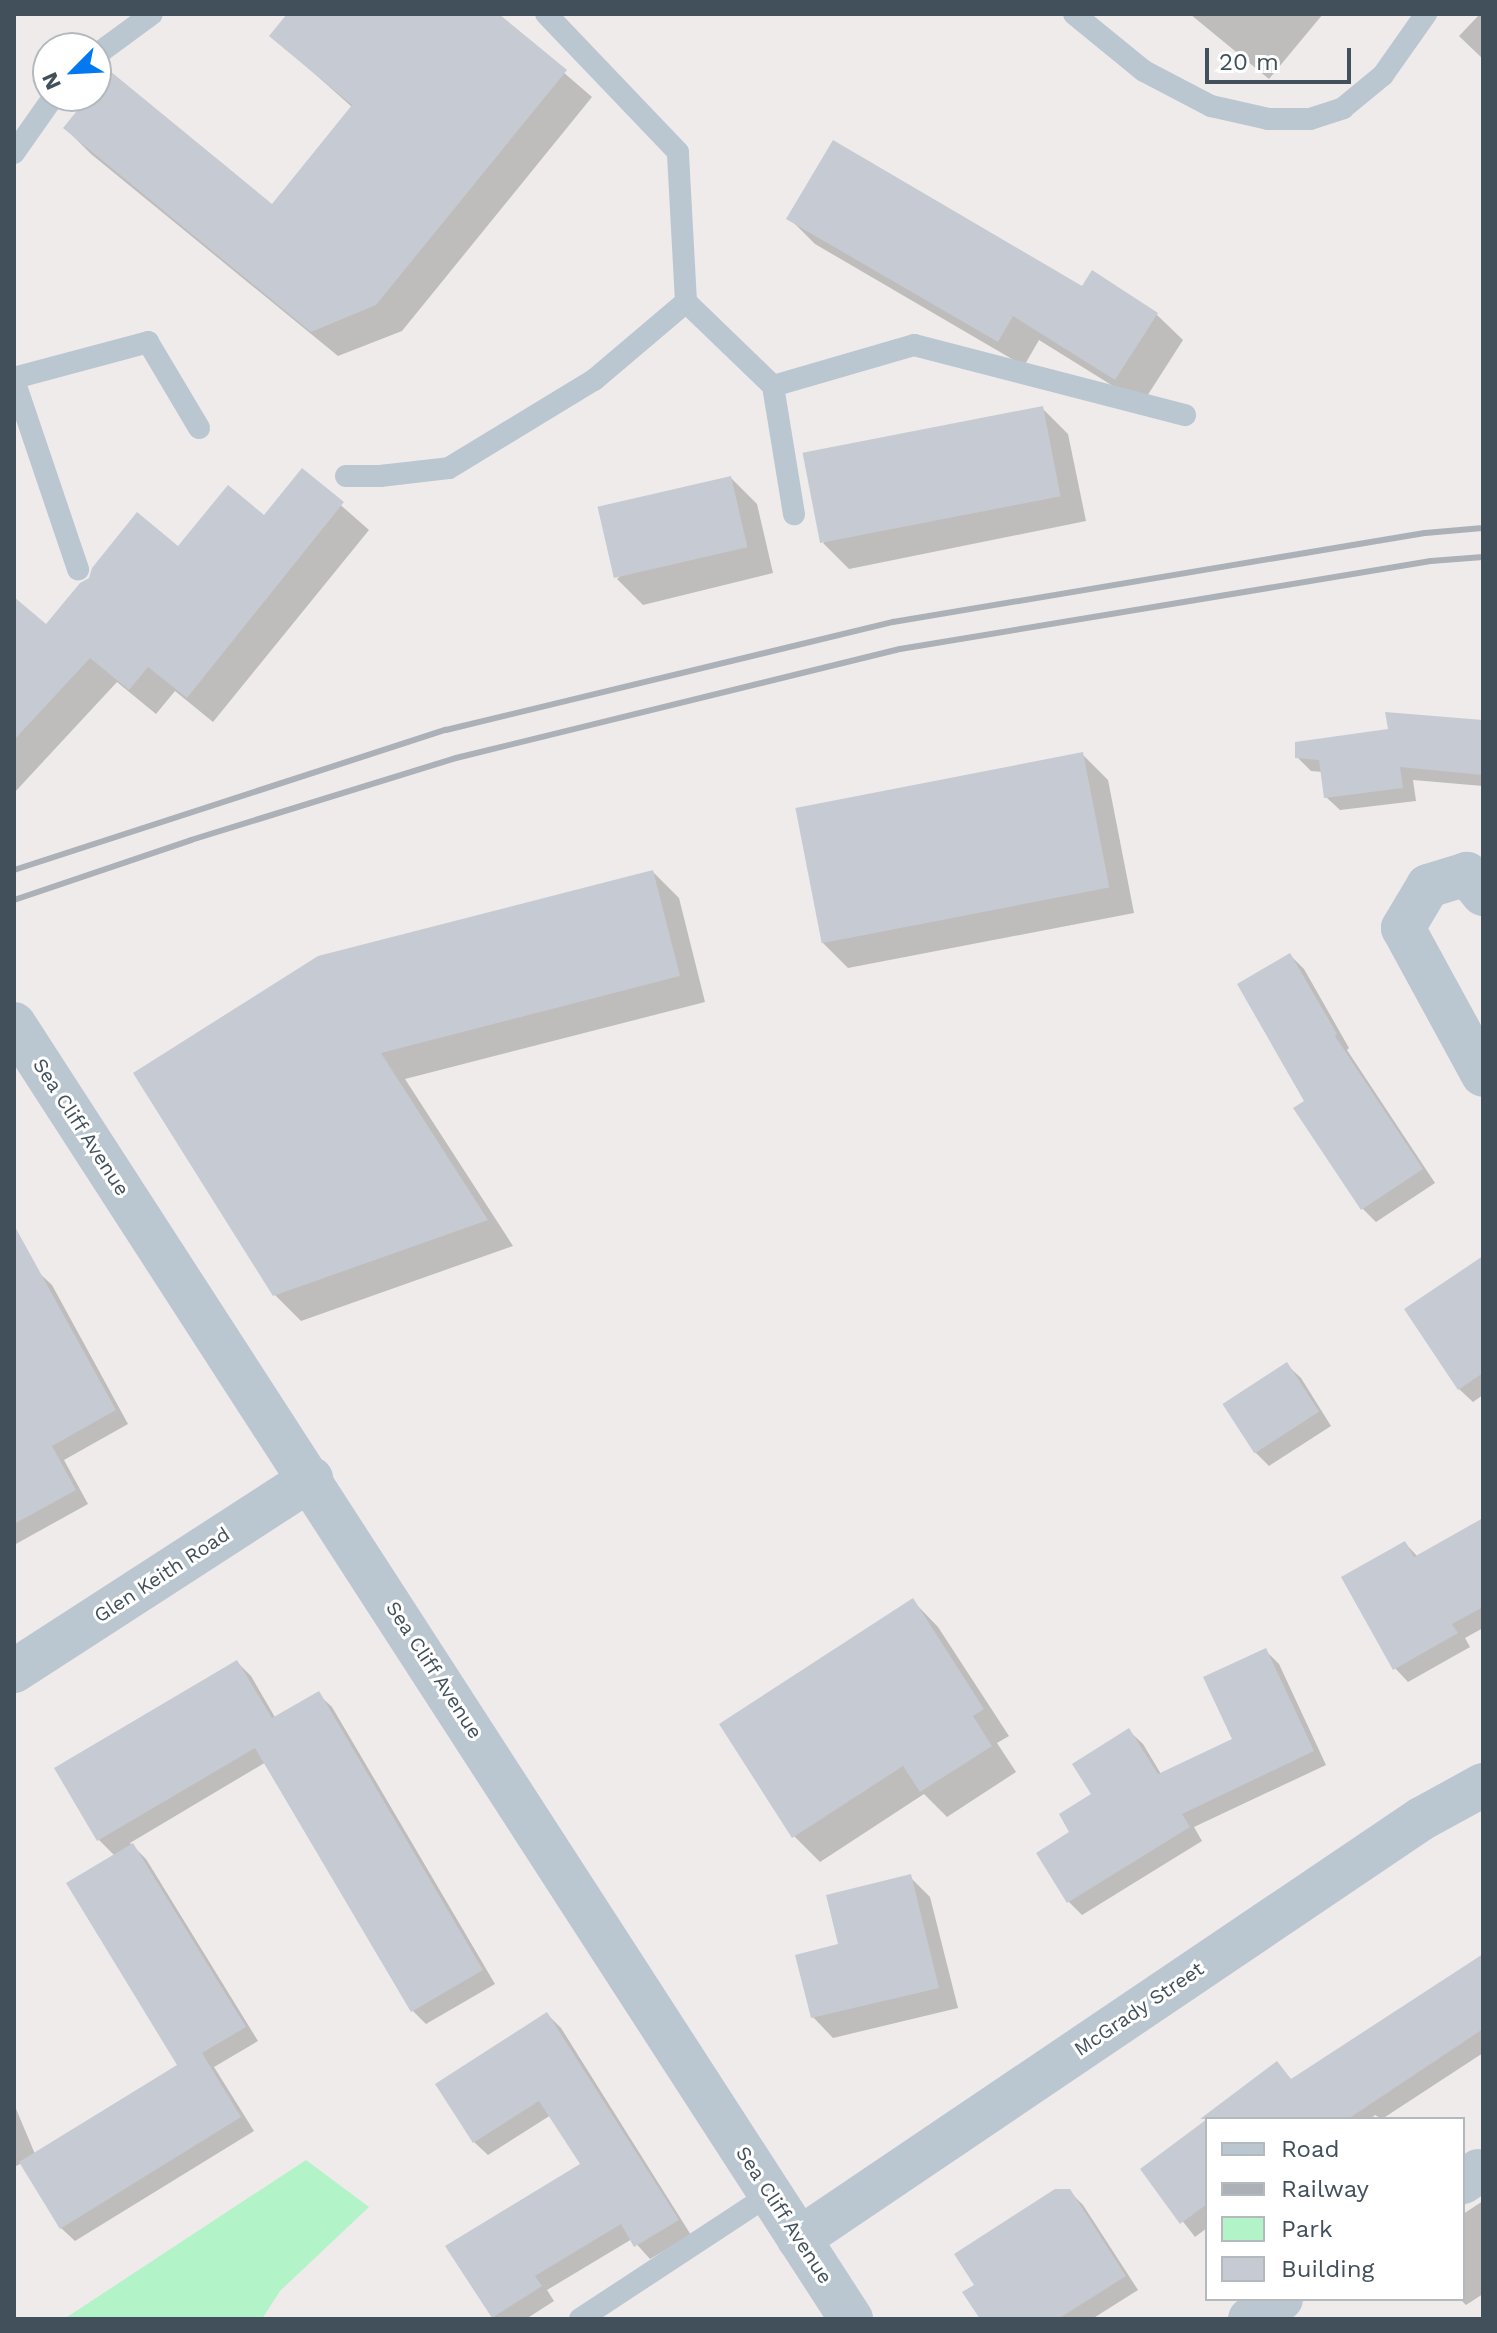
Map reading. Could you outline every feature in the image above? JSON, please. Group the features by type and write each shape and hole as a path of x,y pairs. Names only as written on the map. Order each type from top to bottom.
{"street":[{"path":"1483,894 1467,874 1428,886 1403,928 1483,1075"},
{"name":"Sea Cliff Avenue","path":"14,1024 311,1479 851,2319"},
{"name":"Glen Keith Road","path":"14,1671 311,1479"},
{"name":"McGrady Street","path":"799,2239 1421,1819 1483,1785"},
{"path":"1250,2319 1278,2301"}],"lane":[{"path":"112,43 152,14"},
{"path":"546,14 678,152 686,302 773,386 794,514"},
{"path":"1074,14 1144,71 1211,106 1268,119 1310,119 1343,108 1383,75 1426,14"},
{"path":"14,153 43,112"},
{"path":"346,476 380,476 449,468 594,380 686,302"},
{"path":"78,569 14,379 148,342 199,428"},
{"path":"773,386 914,345 1185,415"},
{"path":"580,2319 770,2194"}],"green space":[{"path":"306,2160 369,2207 280,2291 262,2319 64,2319"}],"building":[{"path":"287,14 499,14 567,70 376,305 311,332 63,128 76,112 112,112 112,73 272,204 352,105 269,36"},
{"path":"833,140 1082,286 1092,270 1158,313 1115,380 1013,316 998,342 786,219"},
{"path":"1043,406 1061,496 820,543 803,453"},
{"path":"302,468 344,502 187,698 148,667 129,690 90,658 14,740 14,597 46,624 80,583 89,578 92,568 137,512 178,546 228,485 264,515"},
{"path":"731,476 747,547 614,578 598,507"},
{"path":"1385,712 1483,720 1483,775 1400,767 1403,788 1324,798 1319,760 1295,758 1295,742 1388,729"},
{"path":"1083,752 1109,887 822,943 795,808"},
{"path":"653,870 680,976 381,1053 488,1220 273,1296 133,1073 318,956"},
{"path":"1290,953 1337,1034 1335,1036 1423,1169 1361,1210 1293,1108 1304,1101 1237,984"},
{"path":"14,1225 116,1410 52,1446 76,1490 14,1524"},
{"path":"1483,1256 1483,1373 1458,1390 1404,1309"},
{"path":"1287,1362 1319,1411 1255,1453 1222,1404"},
{"path":"1483,1518 1483,1607 1452,1624 1458,1633 1393,1670 1341,1577 1405,1541 1414,1557"},
{"path":"913,1598 984,1709 973,1716 992,1746 920,1792 903,1766 792,1838 719,1724"},
{"path":"1266,1648 1314,1751 1182,1814 1190,1827 1067,1903 1036,1853 1069,1832 1059,1814 1091,1794 1072,1764 1129,1728 1158,1774 1232,1739 1203,1677"},
{"path":"237,1660 272,1718 319,1691 483,1970 411,2012 255,1748 97,1841 54,1768"},
{"path":"133,1843 246,2027 202,2053 241,2117 60,2229 19,2162 177,2065 66,1883"},
{"path":"911,1874 939,1988 811,2018 795,1955 838,1944 826,1895"},
{"path":"1483,1954 1483,2029 1351,2117 1200,2119 1277,2061 1291,2079"},
{"path":"547,2012 679,2220 634,2247 621,2224 535,2276 542,2286 492,2318 445,2246 580,2164 539,2101 473,2143 435,2084"},
{"path":"1205,2120 1205,2205 1180,2224 1140,2169"},
{"path":"1055,2189 1070,2189 1126,2276 1058,2319 980,2319 962,2292 974,2285 954,2254"}],"railway":[{"path":"14,870 446,730 893,622 1425,533 1483,528"},
{"path":"14,900 191,840 456,758 900,649 1431,561 1483,557"}]}
